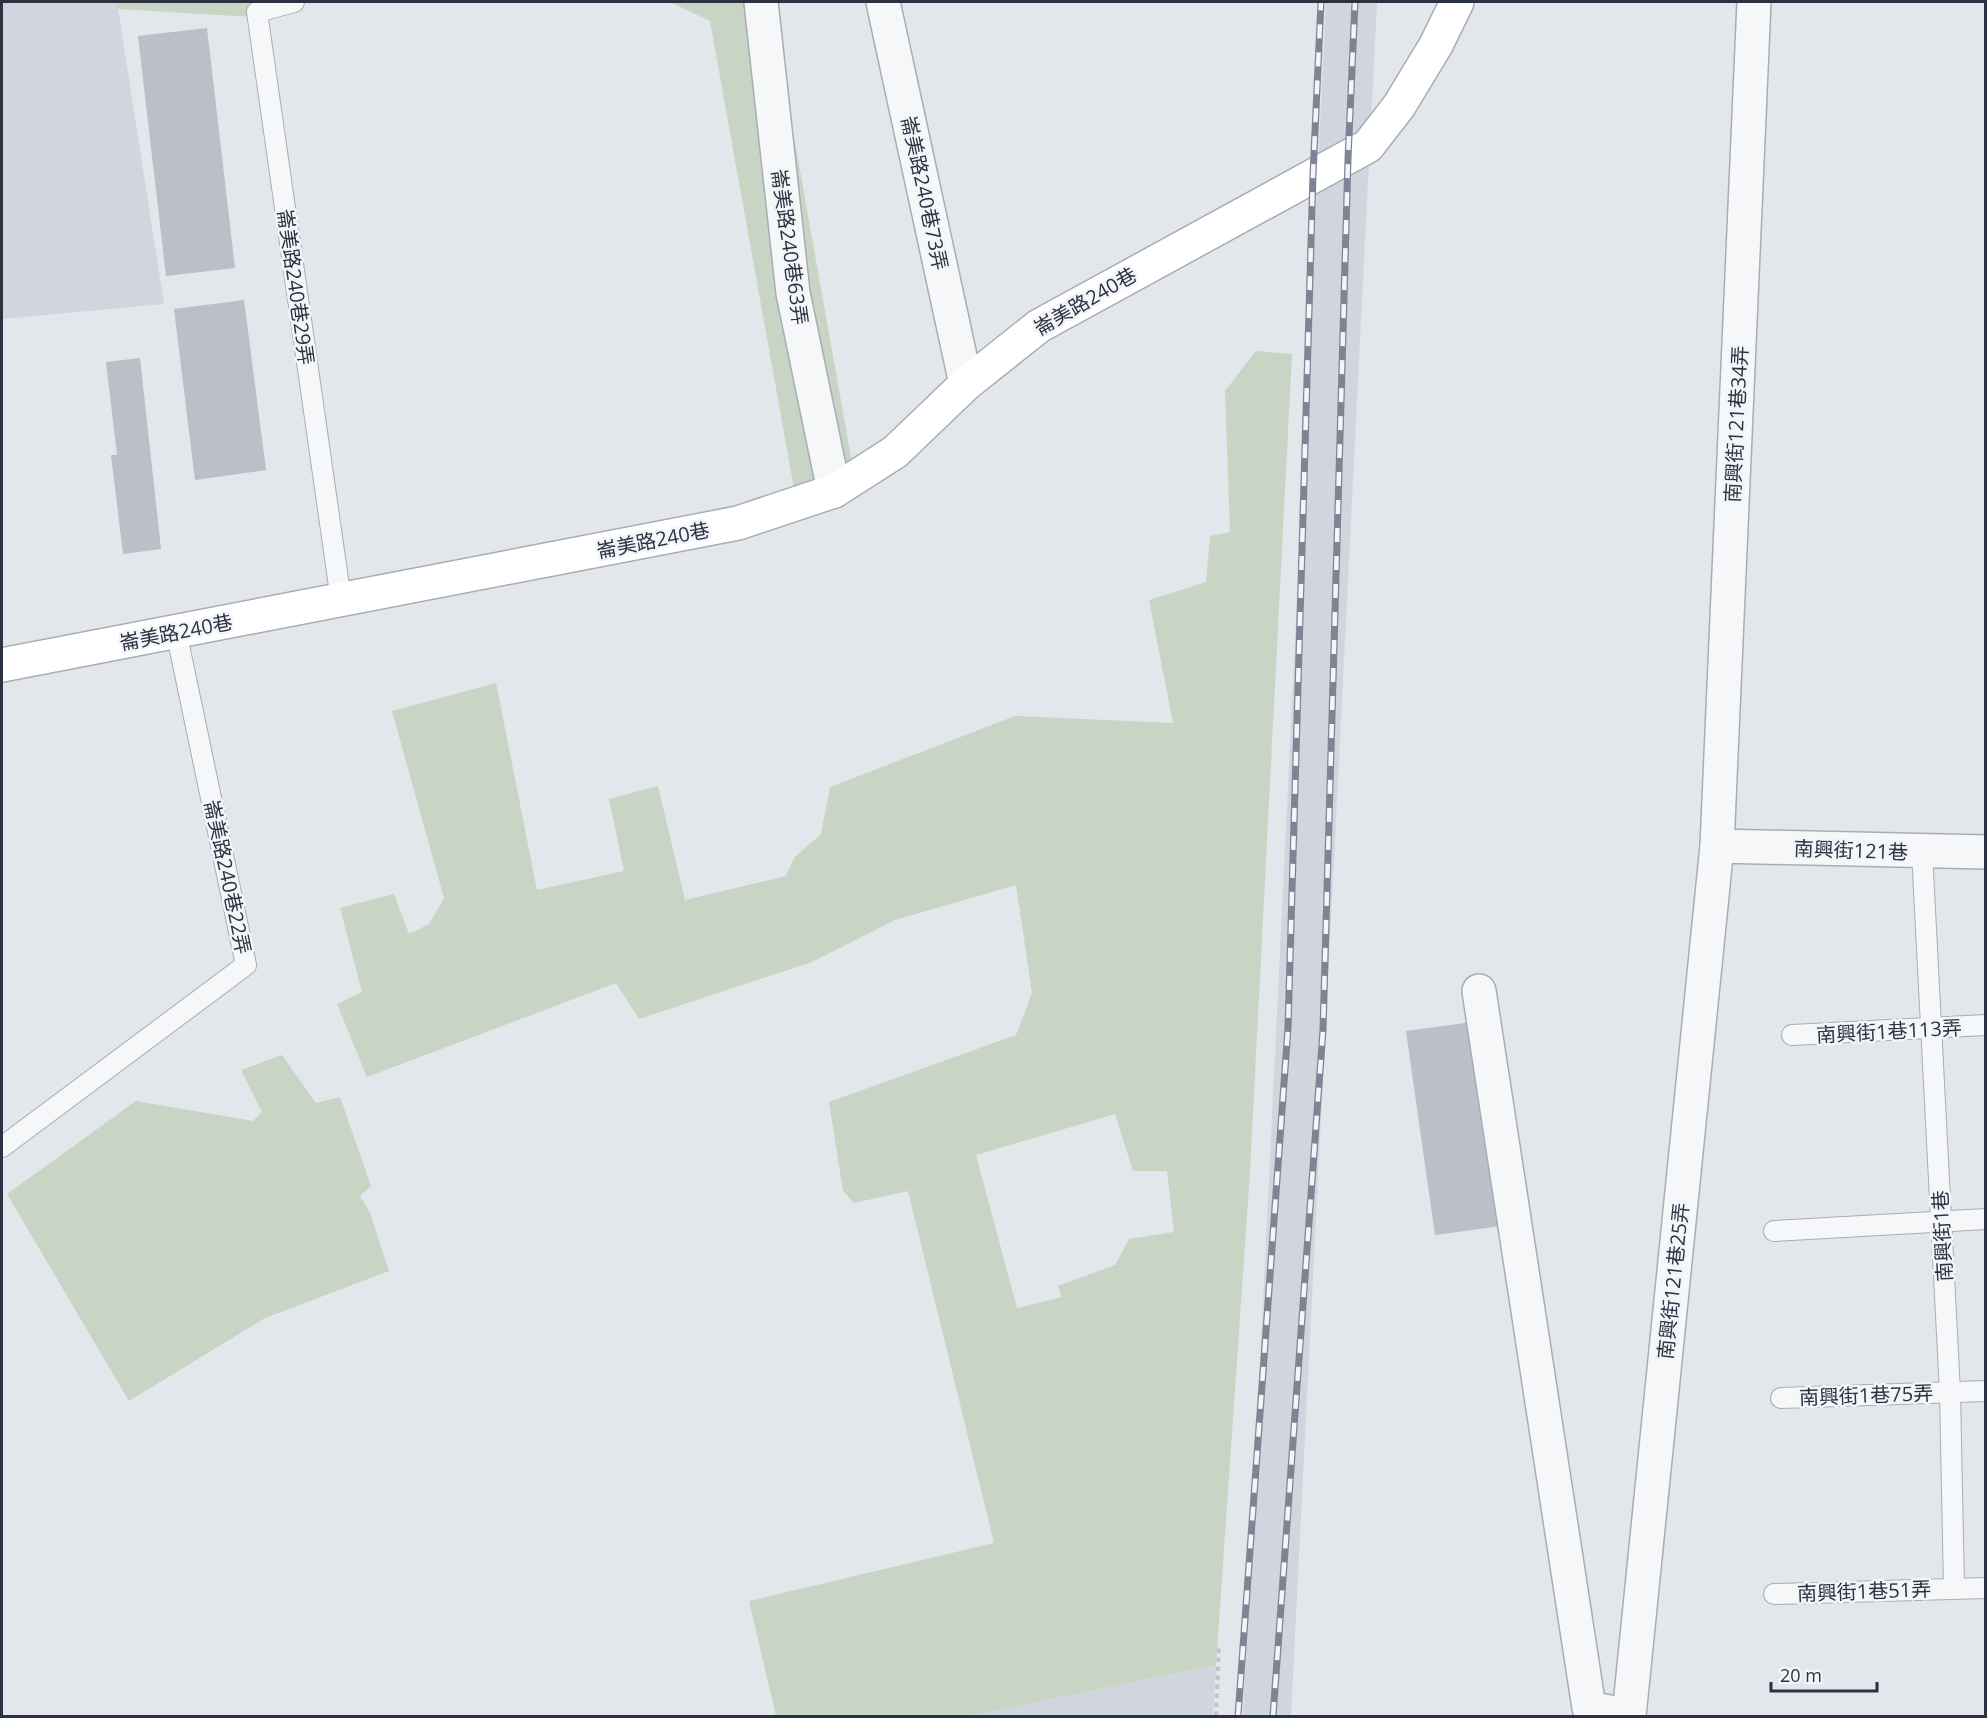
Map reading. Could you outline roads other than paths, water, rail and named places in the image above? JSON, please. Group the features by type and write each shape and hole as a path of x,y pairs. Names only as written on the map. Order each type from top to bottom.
{"street":[{"name":"崙美路240巷63弄","path":"761,2 793,293 834,490"},
{"name":"崙美路240巷73弄","path":"883,2 966,384"},
{"name":"崙美路240巷","path":"2,665 738,523 834,490 894,452 966,384 1039,326 1224,223 1348,159 1368,146 1399,106 1436,45 1457,2"},
{"name":"南興街121巷34弄","path":"1717,846 1754,2"},
{"name":"南興街121巷","path":"1717,846 1986,852"},
{"name":"南興街121巷25弄","path":"1479,991 1589,1708 1629,1716 1717,846"}],"lane":[{"name":"崙美路240巷29弄","path":"294,2 257,12 341,600"},
{"name":"崙美路240巷22弄","path":"2,1148 246,965 176,631"},
{"name":"南興街1巷","path":"1922,852 1950,1392 1954,1588"},
{"name":"南興街1巷113弄","path":"1792,1035 1986,1025"},
{"path":"1774,1231 1986,1219"},
{"name":"南興街1巷75弄","path":"1781,1398 1986,1391"},
{"path":"1954,1588 1986,1588"},
{"name":"南興街1巷51弄","path":"1774,1594 1954,1588"}],"railway":[{"path":"1238,1716 1288,1028 1313,175 1321,2"},
{"path":"1273,1716 1323,1030 1348,159 1355,2"}]}
